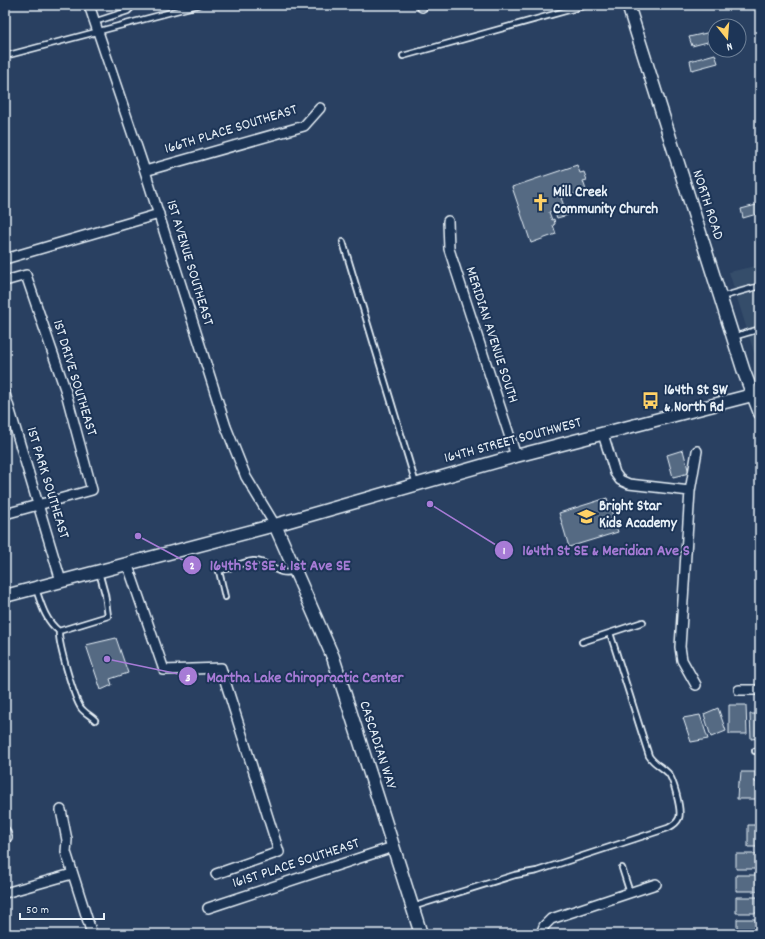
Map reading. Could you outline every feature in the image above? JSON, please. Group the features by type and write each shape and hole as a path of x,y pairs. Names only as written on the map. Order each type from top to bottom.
{"street":[{"name":"1ST AVENUE SOUTHEAST","path":"89,5 159,214 226,427 246,477 275,525"},
{"name":"NORTH ROAD","path":"628,5 732,337 756,394 760,413"},
{"name":"166TH PLACE SOUTHEAST","path":"145,171 304,126 320,108"},
{"path":"5,259 159,214"},
{"name":"MERIDIAN AVENUE SOUTH","path":"448,221 448,249 516,456"},
{"name":"1ST DRIVE SOUTHEAST","path":"5,281 26,275 65,389 92,490 39,505"},
{"name":"1ST PARK SOUTHEAST","path":"5,394 61,581"},
{"name":"164TH STREET SOUTHWEST","path":"5,596 275,525 516,456 756,394"},
{"path":"603,434 615,473 620,480 629,484 690,492"},
{"path":"696,685 682,660 680,647 690,492 697,451"},
{"path":"5,514 39,505"},
{"name":"CASCADIAN WAY","path":"275,525 332,657 421,934"},
{"path":"127,563 164,670 221,668 279,852 216,874"},
{"path":"739,690 760,690"},
{"path":"61,810 67,840 66,852 92,934"},
{"name":"161ST PLACE SOUTHEAST","path":"208,908 394,848"},
{"path":"5,893 72,874"},
{"path":"541,934 544,926 551,919 656,884"}],"lane":[{"path":"94,22 128,11 134,5"},
{"path":"5,56 198,5"},
{"path":"403,56 587,5"},
{"path":"343,242 416,484"},
{"path":"720,297 760,286"},
{"path":"732,337 760,329"},
{"path":"226,597 220,571 253,561 264,563 278,572 288,573 295,571"},
{"path":"60,632 108,616 105,594 98,571"},
{"path":"36,588 44,611 55,628 60,632"},
{"path":"582,642 643,622"},
{"path":"60,632 58,639 80,707 95,720"},
{"path":"412,907 515,874 537,871 668,828 677,822 680,807 670,775 654,764 648,756 610,633"},
{"path":"622,868 630,893"}],"shaded area":[{"path":"760,265 760,361 754,352 729,272"}],"building":[{"path":"151,5 165,5 152,8"},
{"path":"707,33 707,42 692,46 689,37"},
{"path":"707,56 707,58 716,58 718,63 692,70 690,61"},
{"name":"Mill Creek Community Church","path":"577,165 580,173 584,172 587,180 583,181 586,190 561,198 564,206 568,205 570,212 567,213 568,215 557,218 554,210 549,212 552,220 554,219 555,224 553,225 556,234 531,243 512,187"},
{"path":"760,204 760,213 743,218 741,209"},
{"path":"683,450 689,473 673,477 667,455"},
{"path":"607,498 618,532 569,547 559,513"},
{"path":"116,638 128,673 110,679 112,685 101,690 86,645"},
{"path":"729,705 746,705 747,734 729,734"},
{"path":"718,708 726,731 711,737 704,714"},
{"path":"750,714 760,714 760,738 751,739"},
{"path":"700,715 708,739 691,742 683,718"},
{"path":"741,772 755,772 755,782 760,783 760,799 737,799 738,782 740,782"},
{"path":"748,825 760,825 760,847 748,847"},
{"path":"736,854 758,854 758,869 736,869"},
{"path":"736,875 758,875 758,891 736,891"},
{"path":"736,897 758,897 758,913 736,913"},
{"path":"737,919 759,919 759,934 737,934"}],"place":[{"name":"Mill Creek Community Church","path":"540,202"},
{"name":"164th St SW & North Rd","path":"651,400"},
{"name":"164th St SE & Meridian Ave S","path":"430,504"},
{"name":"Bright Star Kids Academy","path":"586,516"},
{"name":"164th St SE & 1st Ave SE","path":"138,536"},
{"name":"Martha Lake Chiropractic Center","path":"107,659"}]}
